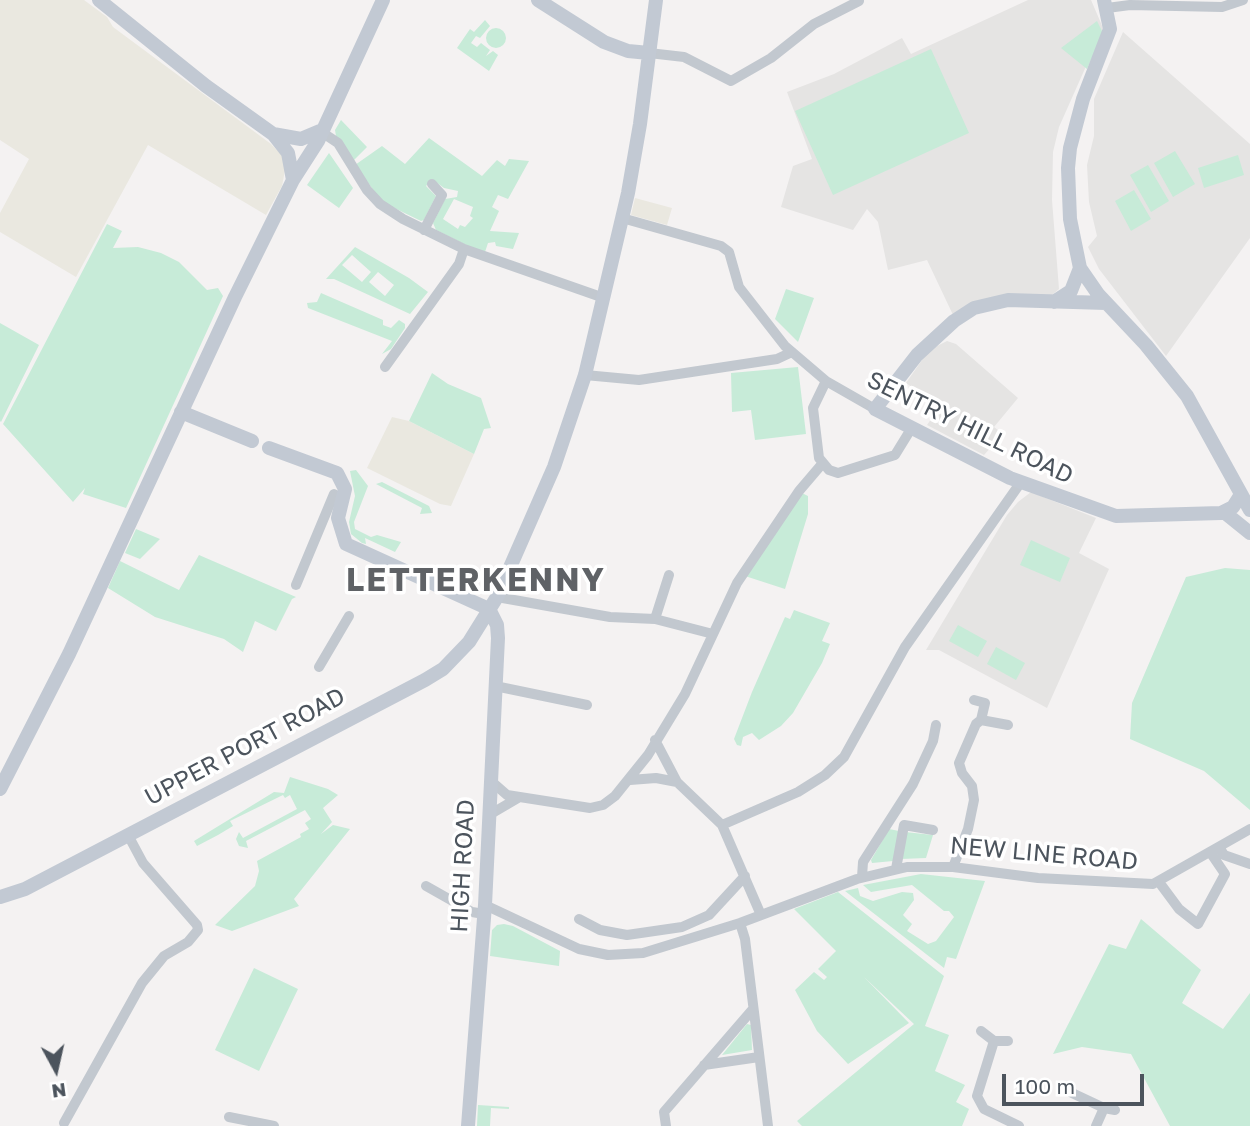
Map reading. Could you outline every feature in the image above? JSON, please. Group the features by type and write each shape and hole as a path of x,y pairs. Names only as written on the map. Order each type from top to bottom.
{"street":[{"path":"99,0 206,86 273,134 288,153 293,180"},
{"path":"0,789 63,666 293,180 318,141 320,131 383,0"},
{"path":"538,0 604,42 628,51 684,57 731,81 771,58 814,24 859,1"},
{"name":"UPPER PORT ROAD","path":"0,897 25,889 443,669 464,648 493,603 554,467 585,375 622,218 640,124 656,0"},
{"path":"1243,0 1222,7 1106,4 1111,22 1108,38 1090,79 1070,148 1068,202 1080,268 1106,303 1146,345 1187,396 1250,510"},
{"path":"273,134 301,139 320,131"},
{"path":"320,131 338,144 367,190 380,204 424,230 464,250 604,298"},
{"path":"424,230 442,195 432,184"},
{"name":"SENTRY HILL ROAD","path":"622,218 721,247 729,252 735,280 748,301 792,352 826,381 911,429 1021,482 1116,516 1224,512"},
{"path":"385,367 459,264 464,250"},
{"path":"1054,302 1071,291 1080,268"},
{"path":"875,410 917,355 954,321 974,307 1008,300 1106,303"},
{"path":"585,375 639,380 777,359 792,352"},
{"path":"491,781 507,795 518,798 590,808 603,805 630,780 685,694 733,591 799,491 822,464 813,408 826,381"},
{"path":"181,412 252,441"},
{"path":"822,464 838,473 895,455 911,429"},
{"path":"269,448 337,473 345,489 338,518 346,544 493,603 654,619 713,634"},
{"path":"722,825 798,792 825,775 844,757 905,647 1021,482"},
{"path":"296,585 334,494"},
{"path":"1240,496 1224,512 1250,533"},
{"path":"654,619 669,575"},
{"name":"HIGH ROAD","path":"468,1126 491,781 498,634 493,603"},
{"path":"319,667 349,616"},
{"path":"495,686 587,705"},
{"path":"953,867 968,829 974,800 972,786 961,773 959,763 981,720 985,703 974,700"},
{"path":"981,720 1008,725"},
{"path":"862,877 863,862 913,784 933,741 936,725"},
{"path":"655,740 677,782 722,825 761,915"},
{"path":"630,780 656,778 677,782"},
{"path":"489,815 518,798"},
{"path":"897,869 904,825 933,830"},
{"name":"NEW LINE ROAD","path":"426,886 472,912 484,909 573,947 608,955 665,948 862,877 897,869 953,867 1147,885 1159,882 1250,829"},
{"path":"64,1123 142,983 164,956 188,942 198,930 197,925 143,863 128,835"},
{"path":"1214,849 1250,864"},
{"path":"1159,882 1179,909 1198,925 1225,874 1214,849"},
{"path":"579,919 600,930 627,935 682,927 709,915 745,876"},
{"path":"740,923 745,939 768,1126"},
{"path":"666,1126 664,1112 753,1009"},
{"path":"981,1031 993,1041 1008,1041"},
{"path":"993,1041 977,1096 984,1109 1018,1126"},
{"path":"704,1065 759,1057"},
{"path":"1072,1093 1109,1109 1096,1126"},
{"path":"229,1116 274,1126"}],"shaded area":[{"path":"0,0 84,0 107,17 113,27 271,144 282,155 286,165 282,186 266,215 148,145 76,277 0,232 0,213 29,159 0,140"},
{"path":"1028,0 1091,0 1103,28 1059,127 1053,152 1052,200 1059,289 1052,295 954,317 927,260 888,270 878,222 867,209 853,230 781,207 793,166 812,159 787,92 834,74 902,38 911,54"},
{"path":"1123,32 1250,144 1250,238 1166,356 1099,269 1088,247 1097,236 1089,202 1087,165 1094,136 1094,99"},
{"path":"635,198 672,208 667,225 631,215"},
{"path":"947,341 956,344 1018,398 994,427 1003,434 984,455 927,425 942,403 928,398 906,383 929,350"},
{"path":"392,417 409,421 474,454 451,506 440,504 367,468"},
{"path":"1031,492 1096,518 1079,553 1109,569 1047,708 939,650 926,650 1007,515"}],"green space":[{"path":"485,20 490,26 480,38 476,36 471,43 477,47 481,43 490,50 486,56 493,51 498,55 489,71 457,48 470,29 474,32"},
{"path":"1097,21 1103,33 1087,69 1061,48"},
{"path":"492,28 500,28 506,38 500,48 492,48 486,42 486,34"},
{"path":"931,49 969,133 833,195 795,111"},
{"path":"341,120 367,147 353,161 336,136 335,130"},
{"path":"429,138 482,176 497,160 505,166 509,159 529,161 508,199 498,195 492,207 499,211 490,231 519,233 513,249 496,246 495,242 488,243 485,252 480,252 436,230 433,223 445,199 457,197 458,191 444,188 432,179 426,186 436,196 421,221 382,202 355,165 382,146 405,164","holes":["454,199 473,207 470,216 473,218 465,227 460,225 458,229 443,219"]},
{"path":"1175,151 1195,184 1173,197 1154,163"},
{"path":"329,153 353,188 339,208 307,185"},
{"path":"1238,155 1244,175 1204,188 1198,168"},
{"path":"1148,165 1169,201 1151,212 1130,175"},
{"path":"1134,190 1151,219 1131,231 1115,201"},
{"path":"107,224 122,231 113,248 138,247 161,253 179,262 207,290 218,288 223,296 126,508 83,494 85,488 73,502 3,424"},
{"path":"355,247 428,292 410,314 334,279 326,279","holes":["352,255 371,272 362,282 342,265","378,272 394,285 385,296 369,282"]},
{"path":"786,289 814,298 798,342 775,319"},
{"path":"321,293 383,320 383,325 391,328 399,320 405,324 405,328 391,349 382,354 392,341 308,308 307,303 317,302"},
{"path":"0,323 39,345 1,422 0,421"},
{"path":"798,367 806,434 755,440 751,410 732,412 731,373"},
{"path":"432,373 448,384 481,398 491,428 484,429 474,454 409,421"},
{"path":"356,470 368,486 354,522 355,529 371,537 377,535 401,542 395,552 365,538 366,544 362,543 351,534 349,522 355,496 350,471"},
{"path":"382,482 429,506 432,513 420,514 422,508 376,484"},
{"path":"802,493 808,496 808,514 785,589 745,576"},
{"path":"136,529 160,539 140,559 125,553"},
{"path":"1031,540 1070,558 1060,582 1020,565"},
{"path":"199,555 296,597 292,599 276,631 255,621 243,652 224,639 155,617 108,588 120,561 179,590"},
{"path":"1225,568 1250,570 1250,810 1204,771 1130,739 1132,703 1186,577"},
{"path":"794,610 830,623 822,641 830,644 822,663 793,713 781,726 759,740 752,733 743,737 741,746 737,745 734,739 752,692 785,617 790,619"},
{"path":"958,625 987,641 978,657 949,641"},
{"path":"996,647 1025,663 1016,680 987,664"},
{"path":"290,777 328,789 338,795 323,808 332,822 321,834 333,825 350,829 294,899 299,906 232,931 215,925 255,886 259,871 257,861 301,837 300,834 309,829 305,823 311,819 305,810 246,841 248,848 239,846 236,839 239,832 243,838 297,809 290,795 285,798 283,795 230,821 233,826 197,846 194,841 274,792 284,793"},
{"path":"889,829 899,831 893,861 872,863 871,860"},
{"path":"905,832 933,835 926,858 901,859"},
{"path":"921,874 985,881 956,959 947,957 944,968 845,891 858,888 860,896 873,901 902,892 913,893 914,900 903,915 912,924 907,931 928,944 936,941 954,917 949,911 944,911 912,885 871,892 863,885"},
{"path":"838,892 944,976 925,1026 949,1035 935,1071 965,1085 956,1102 969,1109 962,1126 802,1126 797,1121 914,1024 864,977 909,1023 848,1064 817,1031 795,990 814,972 824,980 827,977 818,969 836,951 794,909"},
{"path":"1141,919 1201,970 1182,1003 1223,1029 1250,993 1250,1126 1170,1126 1131,1054 1082,1047 1053,1054 1109,944 1126,949"},
{"path":"497,925 513,926 560,951 559,966 490,956 492,930"},
{"path":"254,968 298,989 259,1071 215,1050"},
{"path":"747,1024 751,1025 752,1050 722,1055"},
{"path":"478,1105 509,1109 491,1108 490,1126 477,1126"}],"district":[{"name":"LETTERKENNY","path":"476,581"}]}
